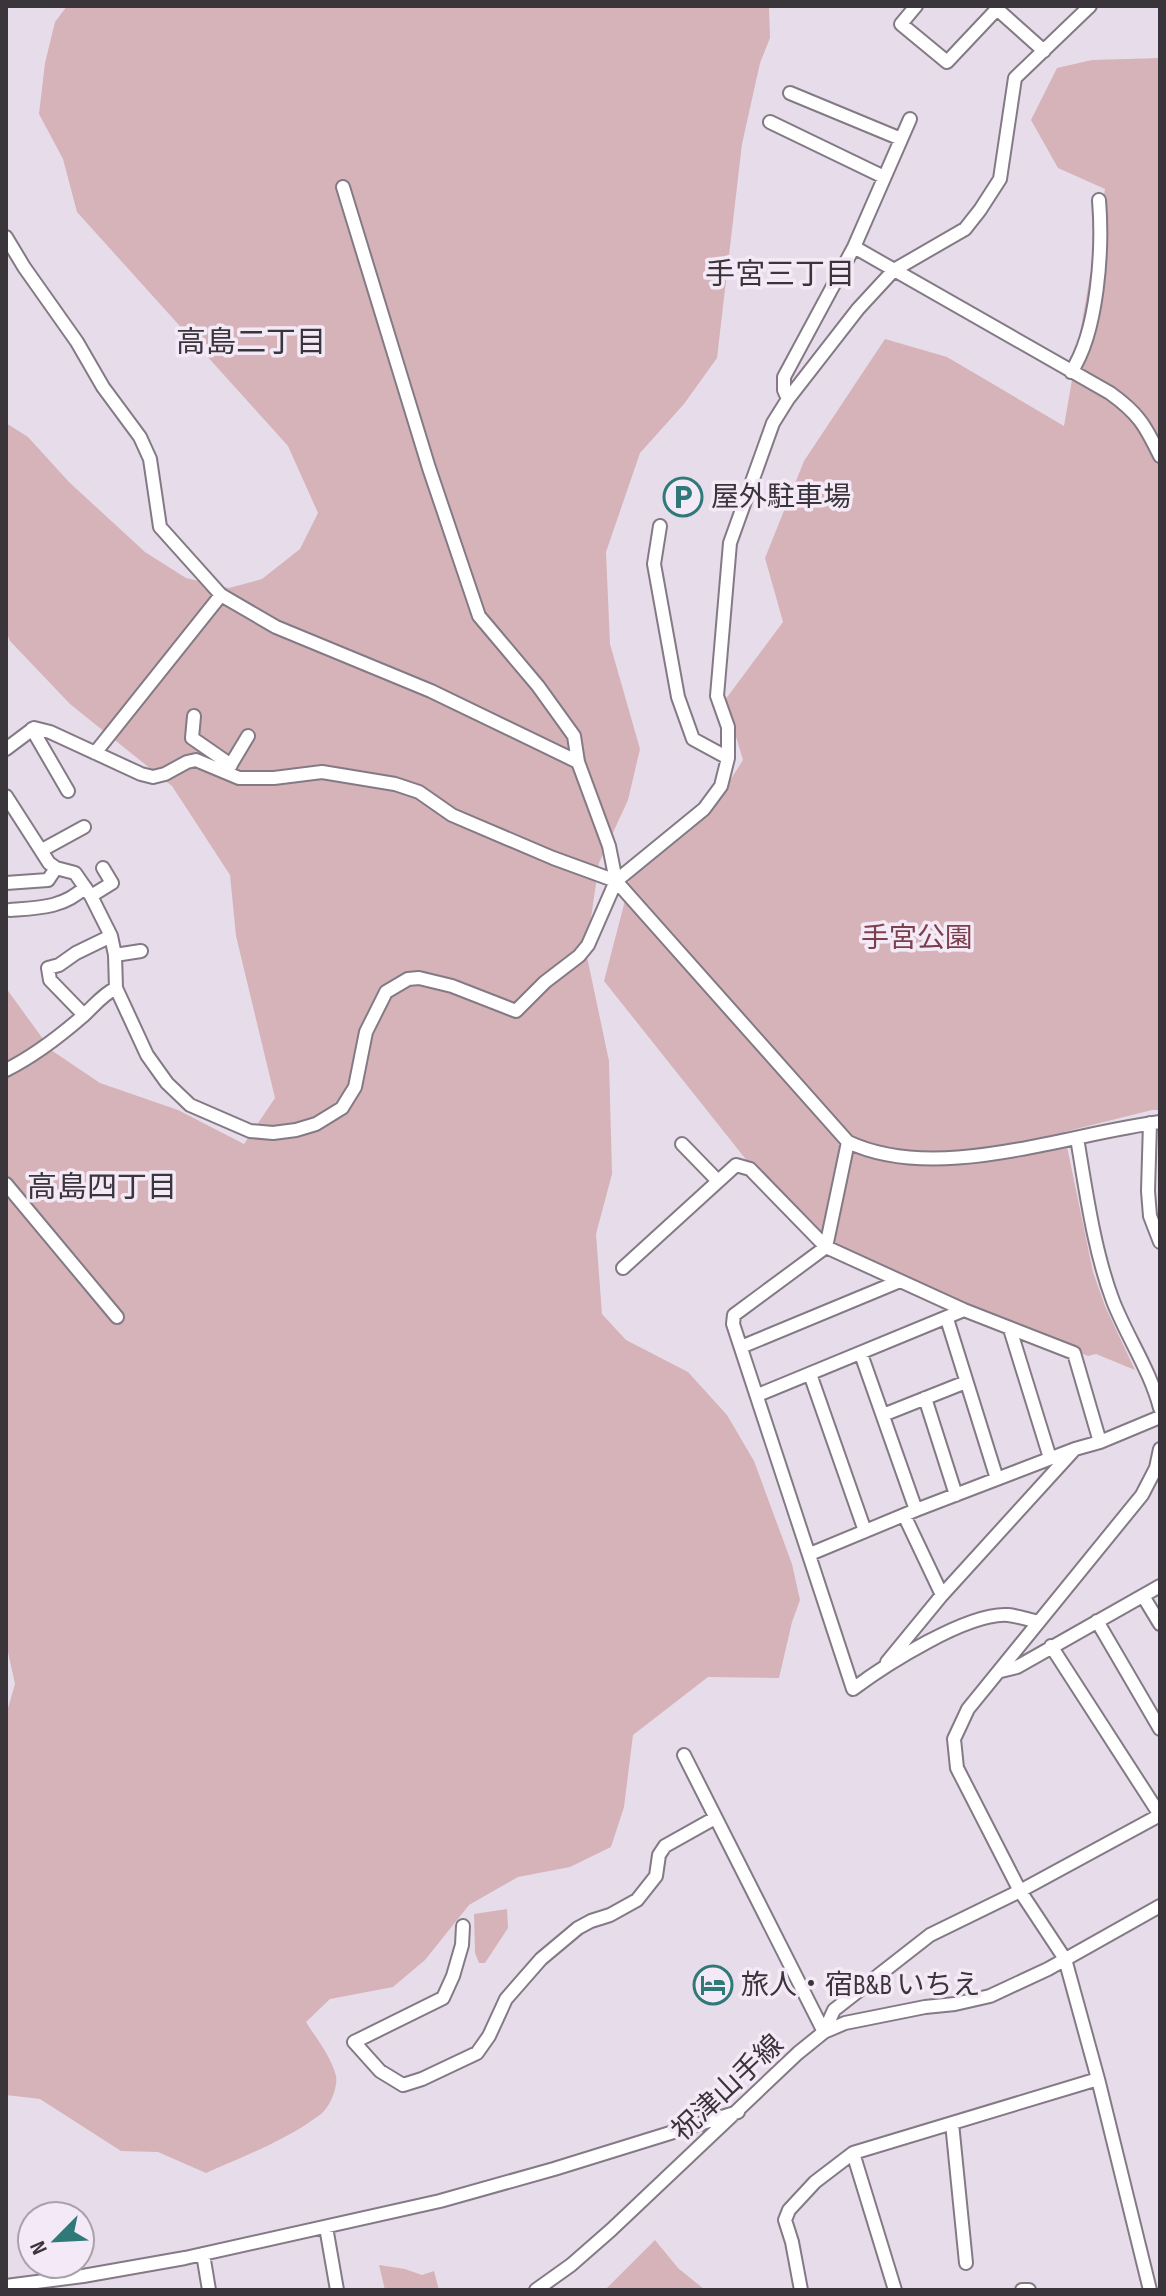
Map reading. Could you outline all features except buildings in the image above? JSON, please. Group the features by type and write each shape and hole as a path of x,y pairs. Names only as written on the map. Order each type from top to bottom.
{"street":[{"path":"916,6 901,24 947,62 997,9 1044,51"},
{"path":"6,796 49,863 75,873 88,891 111,936 116,988 147,1055 167,1083 190,1105 250,1131 273,1133 296,1130 316,1124 342,1108 355,1087 366,1032 386,992 408,979 419,978 452,986 516,1011 588,945 616,881 704,809 721,786 728,758 728,727 717,696 730,543 773,423 858,309 894,270 965,229 980,210 1000,179 1015,78 1090,6"},
{"path":"790,93 901,139"},
{"path":"788,399 784,377 854,247 910,119"},
{"path":"770,122 884,177"},
{"path":"343,187 429,468 479,616 538,686 574,736 578,762 609,846 616,881"},
{"path":"1071,372 1085,347 1092,314 1101,223 1099,200"},
{"path":"6,237 77,342 103,387 140,437 150,459 160,527 221,595 276,627 431,691 578,762"},
{"path":"854,247 1110,393 1131,408 1147,428 1160,456"},
{"path":"660,526 654,564 678,697 693,739 728,758"},
{"path":"95,753 221,595"},
{"path":"194,716 192,738 239,778 274,778 322,772 395,784 419,792 452,815 616,881 848,1142 884,1155 914,1158 1019,1150 1155,1123 1148,1191 1150,1216 1160,1242"},
{"path":"6,749 34,728 153,777 196,760 228,770"},
{"path":"32,729 68,791"},
{"path":"228,770 248,736"},
{"path":"6,823 22,820"},
{"path":"42,850 84,827"},
{"path":"6,883 48,880 56,868"},
{"path":"10,910 54,906 112,883 103,868"},
{"path":"84,1015 50,980 48,968 111,936"},
{"path":"115,955 141,951"},
{"path":"6,1070 24,1061 84,1015 104,994 116,988"},
{"path":"1077,1138 1086,1193 1112,1297 1154,1385 1160,1408"},
{"path":"848,1142 826,1247 734,1315 733,1324 853,1689 882,1667 973,1620 1007,1615 1039,1622"},
{"path":"682,1144 718,1181"},
{"path":"623,1268 736,1165 750,1169 826,1247 964,1310 1074,1353 1100,1442"},
{"path":"6,1184 117,1317"},
{"path":"741,1347 900,1281"},
{"path":"758,1395 964,1310"},
{"path":"947,1319 997,1479"},
{"path":"1010,1329 1050,1458"},
{"path":"861,1354 883,1415 910,1513 942,1595"},
{"path":"810,1374 865,1531"},
{"path":"883,1415 966,1382"},
{"path":"925,1398 956,1495"},
{"path":"810,1554 1160,1417"},
{"path":"882,1667 942,1595 1075,1449"},
{"path":"1150,2290 1065,1959 1020,1891 963,1781 957,1768 954,1739 968,1709 1142,1495 1156,1468 1160,1449"},
{"path":"1001,1671 1017,1667 1160,1586"},
{"path":"1143,1596 1160,1624"},
{"path":"1097,1621 1160,1729"},
{"path":"824,2032 834,2010 930,1935 1020,1891 1160,1815 1051,1646"},
{"path":"684,1755 824,2032"},
{"path":"463,1926 462,1945 443,1998 354,2042 380,2071 403,2085 477,2053 489,2036 506,1999 541,1959 578,1928 637,1900 656,1876 659,1855 665,1846 715,1818"},
{"name":"祝津山手線","path":"536,2290 581,2257 824,2032 866,2017 990,1996 1160,1906"},
{"path":"801,2290 785,2220 789,2210 815,2182 853,2153 1098,2079"},
{"path":"96,2274 203,2254 440,2201 738,2112"},
{"path":"952,2123 966,2263"},
{"path":"853,2153 895,2290"},
{"path":"326,2227 337,2290"},
{"path":"203,2254 209,2290"},
{"path":"6,2286 52,2280"},
{"path":"1022,2290 1029,2290"}],"green space":[{"path":"67,6 769,6 770,38 760,63 742,144 717,358 684,404 640,453 606,552 610,644 640,749 628,800 599,863 586,952 609,1061 612,1174 596,1234 602,1314 626,1340 688,1372 727,1415 754,1461 792,1564 800,1600 779,1678 708,1677 633,1735 624,1807 611,1847 570,1867 518,1877 469,1905 425,1960 393,1987 330,1999 306,2022 327,2054 336,2076 335,2091 327,2107 294,2132 206,2173 158,2152 121,2151 40,2099 6,2095 6,1715 15,1684 6,1643 6,988 51,1050 100,1083 178,1110 244,1144 275,1098 236,936 230,875 172,786 70,704 10,641 6,631 6,423 28,437 69,482 145,552 186,578 229,588 262,579 300,549 318,513 288,446 77,212 63,159 39,114 45,63 55,22"},
{"name":"手宮公園","path":"1160,58 1160,1110 1064,1132 1093,1272 1135,1370 1096,1354 1088,1356 840,1259 829,1240 748,1162 604,981 627,893 626,885 644,862 681,836 715,801 743,760 725,700 783,622 765,558 804,461 885,339 947,357 1064,426 1105,189 1058,168 1031,120 1057,68 1092,60"},
{"path":"507,1909 508,1928 485,1963 479,1963 475,1953 474,1914"},
{"path":"655,2240 678,2268 705,2290 605,2290"},
{"path":"379,2265 422,2275 434,2271 439,2290 385,2290"}],"place":[{"name":"屋外駐車場","path":"683,497"},
{"name":"旅人・宿B&B いちえ","path":"713,1985"}],"district":[{"name":"手宮三丁目","path":"780,275"},
{"name":"高島二丁目","path":"251,343"},
{"name":"高島四丁目","path":"102,1188"}]}
